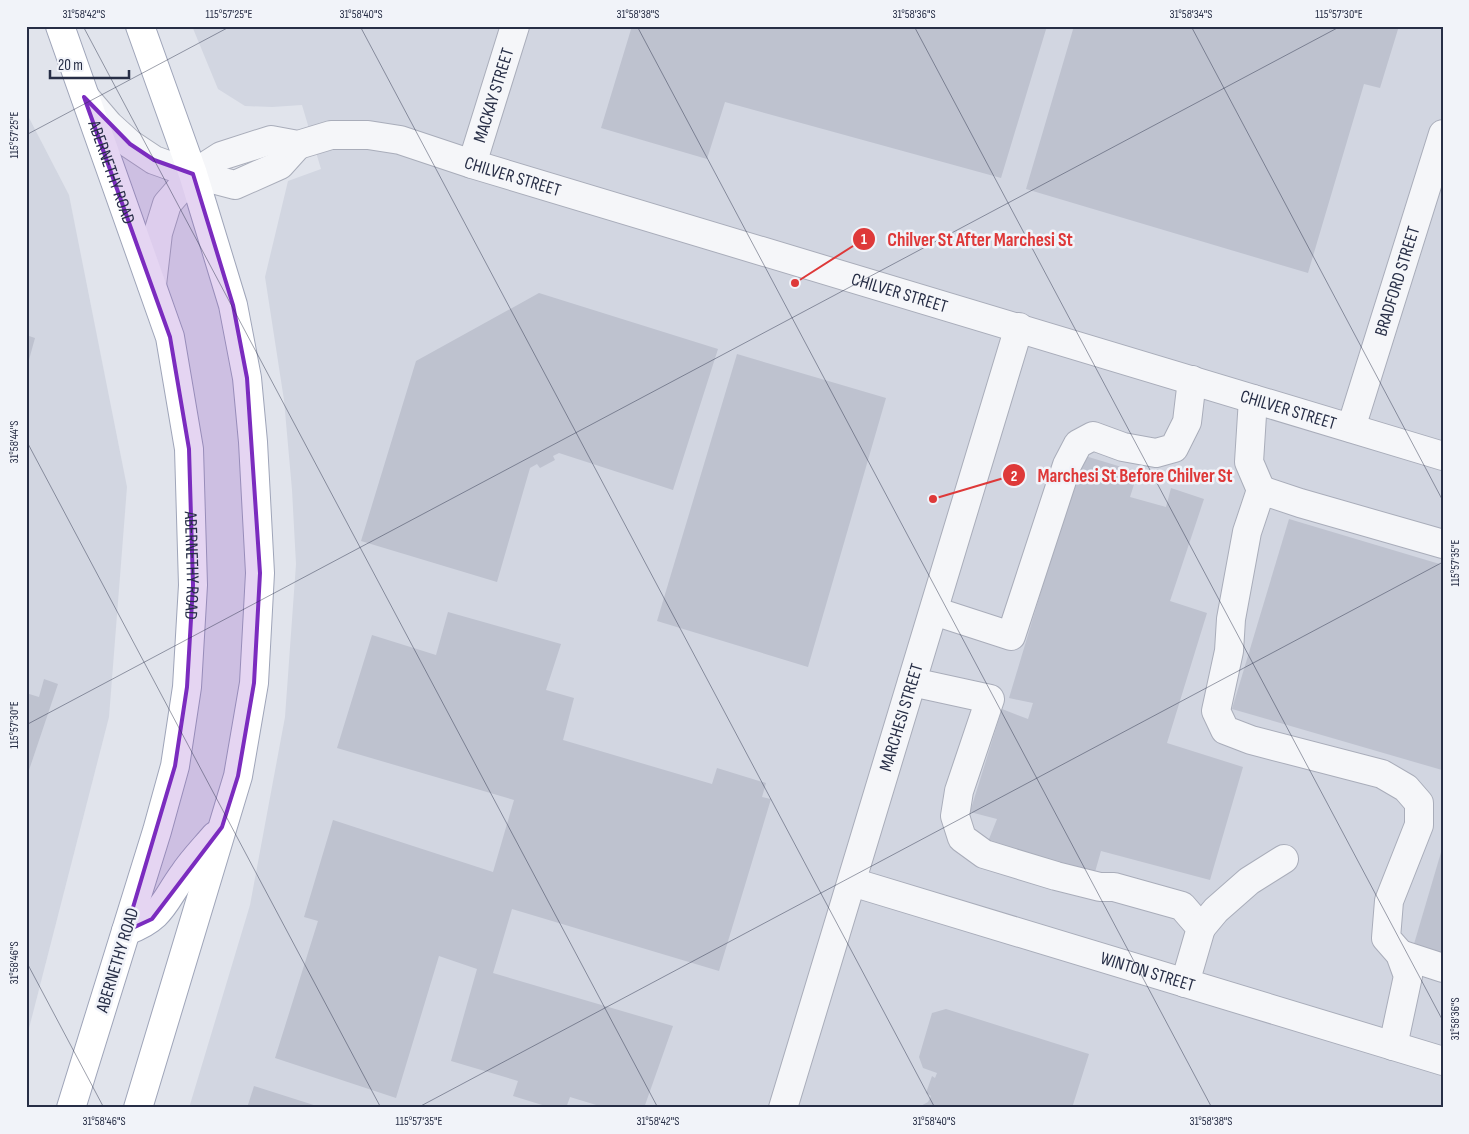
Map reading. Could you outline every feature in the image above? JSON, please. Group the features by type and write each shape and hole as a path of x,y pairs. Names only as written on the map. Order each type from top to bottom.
{"main road":[{"name":"ABERNETHY ROAD","path":"60,26 170,337 189,449 193,585 186,687 175,766 157,831 71,1108"},
{"path":"138,1108 238,776 254,683 260,573 253,442 247,378 233,306 193,174 140,26"},
{"path":"126,931 141,926 152,919 164,905 183,874 222,827"}],"street":[{"name":"MACKAY STREET","path":"472,164 515,26"},
{"name":"CHILVER STREET","path":"84,97 109,125 130,144 154,160 193,174 235,185 280,165 298,145 331,135 368,136 400,140 472,164 1443,456"},
{"name":"BRADFORD STREET","path":"1351,428 1443,134"},
{"path":"152,285 158,233 167,204 193,174"},
{"name":"MARCHESI STREET","path":"783,1108 1019,327"},
{"path":"934,610 1010,636 1067,465 1078,444 1093,436 1123,448 1156,453 1174,448 1187,422 1192,380"},
{"path":"1253,399 1249,462 1261,490 1247,532 1231,619 1229,651 1216,711 1225,730 1251,740 1382,774 1406,788 1418,803 1419,826 1389,901 1386,938 1400,954 1408,976 1393,1046"},
{"path":"1261,490 1443,544"},
{"path":"912,682 990,699 959,791 956,816 962,838 984,854 1056,876 1100,887 1114,887 1182,906 1201,928"},
{"path":"1185,983 1201,928 1216,910 1249,881 1284,859"},
{"name":"WINTON STREET","path":"852,882 1443,1061"},
{"path":"1400,954 1443,968"}],"highlighted area":[{"path":"84,97 130,144 154,160 193,174 233,305 247,378 260,573 254,683 238,776 222,827 152,919 126,931 175,766 187,687 193,585 189,449 170,337"}],"shaded area":[{"path":"192,26 1443,26 1443,1108 189,1108 250,905 285,717 296,564 284,400 265,277 288,181 321,169 302,105 245,106 218,89"},
{"path":"26,112 69,195 127,487 109,717 26,1040"}],"building":[{"path":"632,26 1047,26 1001,178 725,102 707,159 601,128"},
{"path":"1074,26 1399,26 1380,88 1364,84 1308,273 1026,189"},
{"path":"539,293 718,349 673,490 559,453 553,456 555,460 540,468 537,464 530,468 497,582 361,541 416,361"},
{"path":"26,335 35,338 27,367 26,367"},
{"path":"737,354 886,398 808,667 657,621"},
{"path":"1082,455 1138,472 1130,497 1166,507 1171,488 1204,499 1170,601 1207,613 1167,743 1243,767 1210,880 1101,851 1093,879 987,844 997,819 970,812 1002,709 1028,719 1033,703 1009,698"},
{"path":"1289,519 1443,565 1442,770 1232,709"},
{"path":"448,612 561,644 546,690 574,698 563,740 712,784 717,768 766,783 762,797 771,799 719,971 512,909 493,973 673,1026 644,1108 606,1108 570,1097 566,1108 552,1108 513,1096 518,1081 451,1061 477,969 439,956 396,1098 275,1058 318,921 304,917 333,820 493,872 514,800 337,748 372,635 436,655"},
{"path":"44,679 58,684 26,779 26,693 39,697"},
{"path":"1443,850 1443,954 1414,944"},
{"path":"946,1009 1089,1054 1072,1108 917,1108 928,1102 931,1096 926,1093 932,1076 935,1078 937,1073 923,1068 919,1057 932,1013"},
{"path":"254,1086 320,1107 320,1108 247,1108"}],"place":[{"name":"Chilver St After Marchesi St","path":"795,283"},
{"name":"Marchesi St Before Chilver St","path":"933,499"}]}
